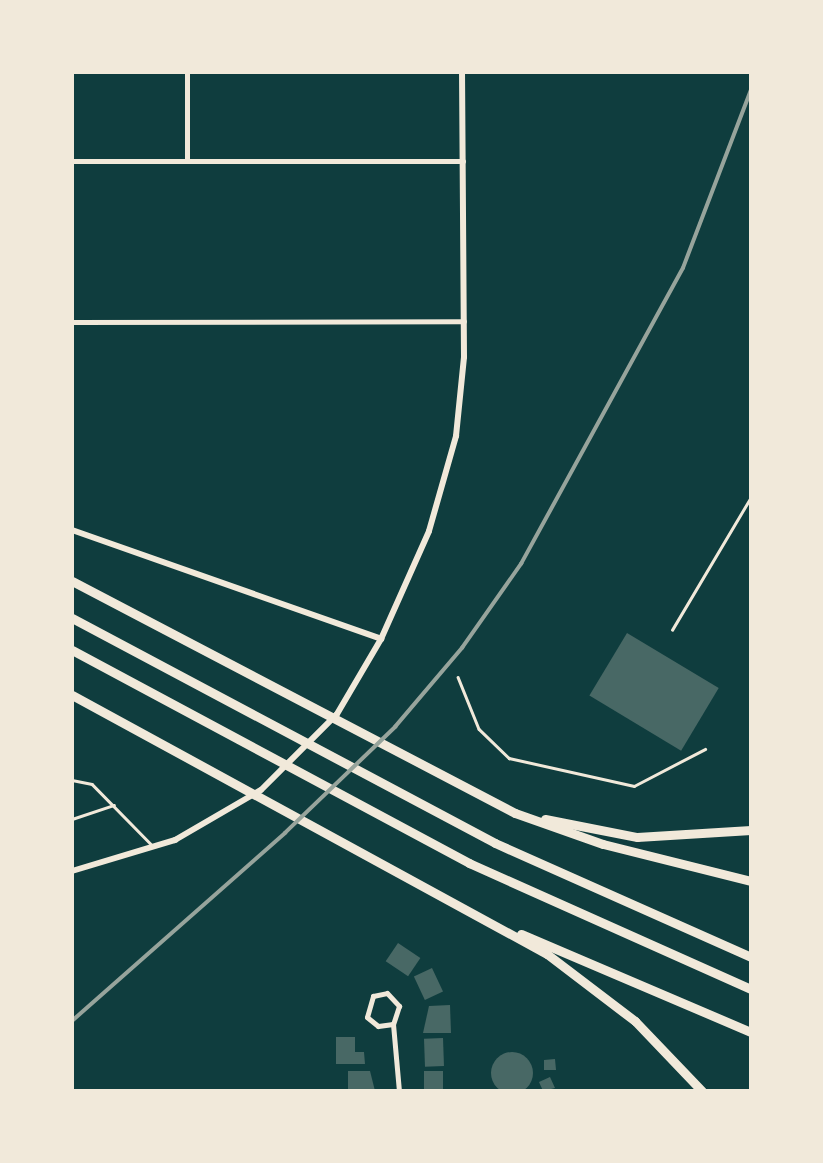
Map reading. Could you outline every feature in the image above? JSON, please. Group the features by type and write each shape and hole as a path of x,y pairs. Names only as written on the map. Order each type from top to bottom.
{"highway":[{"path":"72,581 283,688 515,813 603,844 751,881"},
{"path":"72,618 390,788 565,877 751,957"},
{"path":"72,650 367,809 586,920 751,989"},
{"path":"72,695 340,836 490,921 585,979 702,1091"},
{"path":"515,813 637,837 751,830"},
{"path":"490,921 751,1032"}],"street":[{"path":"187,72 187,160"},
{"path":"72,871 153,848 222,817 280,776 342,707 381,639 446,484 461,398 464,321 462,72"},
{"path":"72,161 463,161"},
{"path":"72,323 464,321"},
{"path":"72,530 381,639"},
{"path":"393,1024 378,1026 367,1017 373,996 387,993 397,1001 393,1024 399,1091"}],"lane":[{"path":"672,629 751,497"},
{"path":"458,677 479,729 509,758 634,786 705,749"},
{"path":"72,780 92,784 153,848"},
{"path":"72,819 114,805"}],"building":[{"path":"627,633 719,688 681,751 589,696"},
{"path":"398,943 420,958 408,976 386,961"},
{"path":"432,968 443,992 425,1000 414,976"},
{"path":"450,1005 451,1033 423,1033 429,1006"},
{"path":"336,1037 355,1037 355,1052 364,1052 365,1064 336,1064"},
{"path":"443,1038 444,1066 425,1067 424,1039"},
{"path":"512,1052 527,1058 533,1073 527,1088 512,1094 497,1088 491,1073 497,1058"},
{"path":"555,1059 556,1070 544,1070 544,1060"},
{"path":"348,1071 370,1071 375,1091 348,1091"},
{"path":"424,1071 443,1071 443,1091 424,1091"},
{"path":"550,1077 555,1088 543,1091 539,1082"}],"railway":[{"path":"72,1021 285,833 395,727 462,648 521,564 683,268 751,90"}]}
